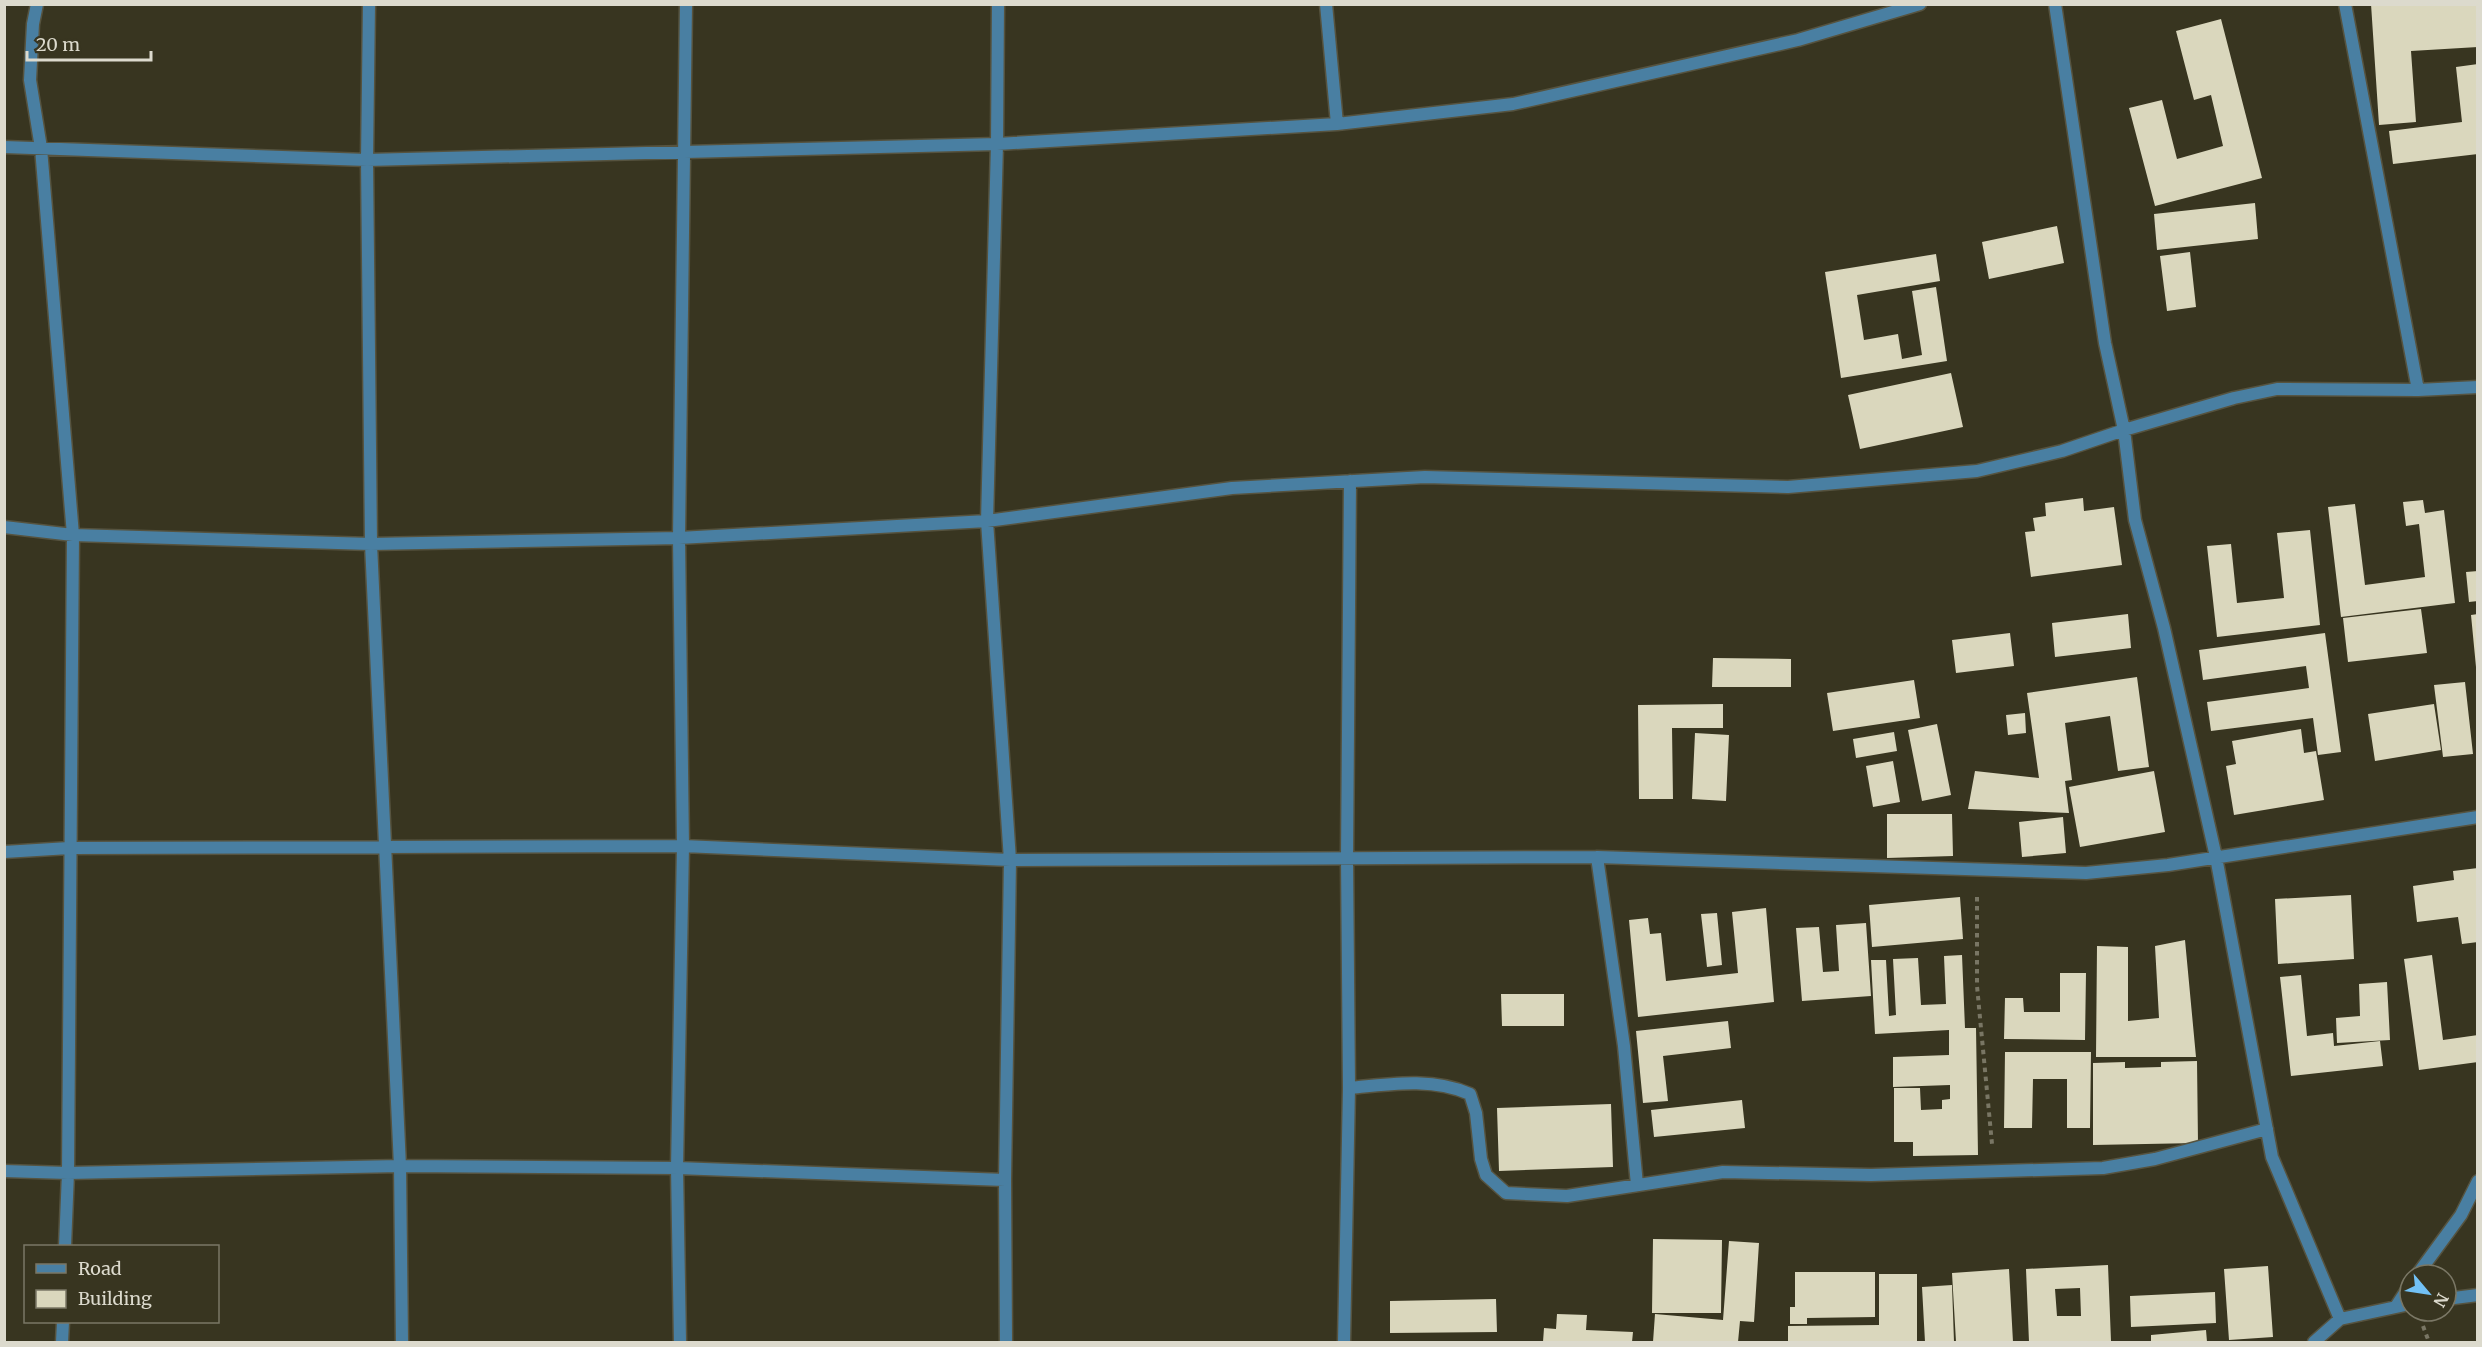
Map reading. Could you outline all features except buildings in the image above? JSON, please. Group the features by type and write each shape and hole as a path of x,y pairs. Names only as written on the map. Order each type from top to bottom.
{"street":[{"path":"37,4 33,24 30,80 41,148 73,535 68,1173 65,1245"},
{"path":"369,4 367,160 371,544 400,1166 402,1342"},
{"path":"680,1342 677,1168 683,846 679,538 686,150 686,4"},
{"path":"998,4 997,144 987,521 1010,860 1005,1180 1006,1342"},
{"path":"1326,4 1338,124"},
{"path":"4,147 367,160 686,150 997,144 1338,124 1513,104 1798,40 1920,4"},
{"path":"2055,4 2105,343 2124,430 2135,520 2164,628 2216,857 2272,1157 2340,1319"},
{"path":"2346,4 2418,390"},
{"path":"4,527 73,535 371,544 679,538 987,521 1232,488 1425,477 1788,487 1977,471 2062,451 2124,430 2234,398 2277,389 2418,390 2478,387"},
{"path":"1344,1342 1349,1088 1347,858 1350,481"},
{"path":"4,852 69,848 683,846 1010,860 1597,857 2086,873 2168,865 2478,817"},
{"path":"1597,857 1624,1046 1637,1185"},
{"path":"1349,1088 1407,1083 1453,1086 1470,1094 1476,1113 1486,1175 1506,1193 1567,1196 1723,1172 1871,1175 2103,1168 2155,1159 2267,1129"},
{"path":"4,1171 68,1173 400,1166 677,1168 1005,1180"},
{"path":"2426,1263 2461,1215 2478,1181"},
{"path":"2458,1298 2478,1295"},
{"path":"2314,1342 2340,1319 2397,1305"},
{"path":"62,1342 63,1323"}],"path":[{"path":"1978,869 1977,986 1994,1171"}]}
